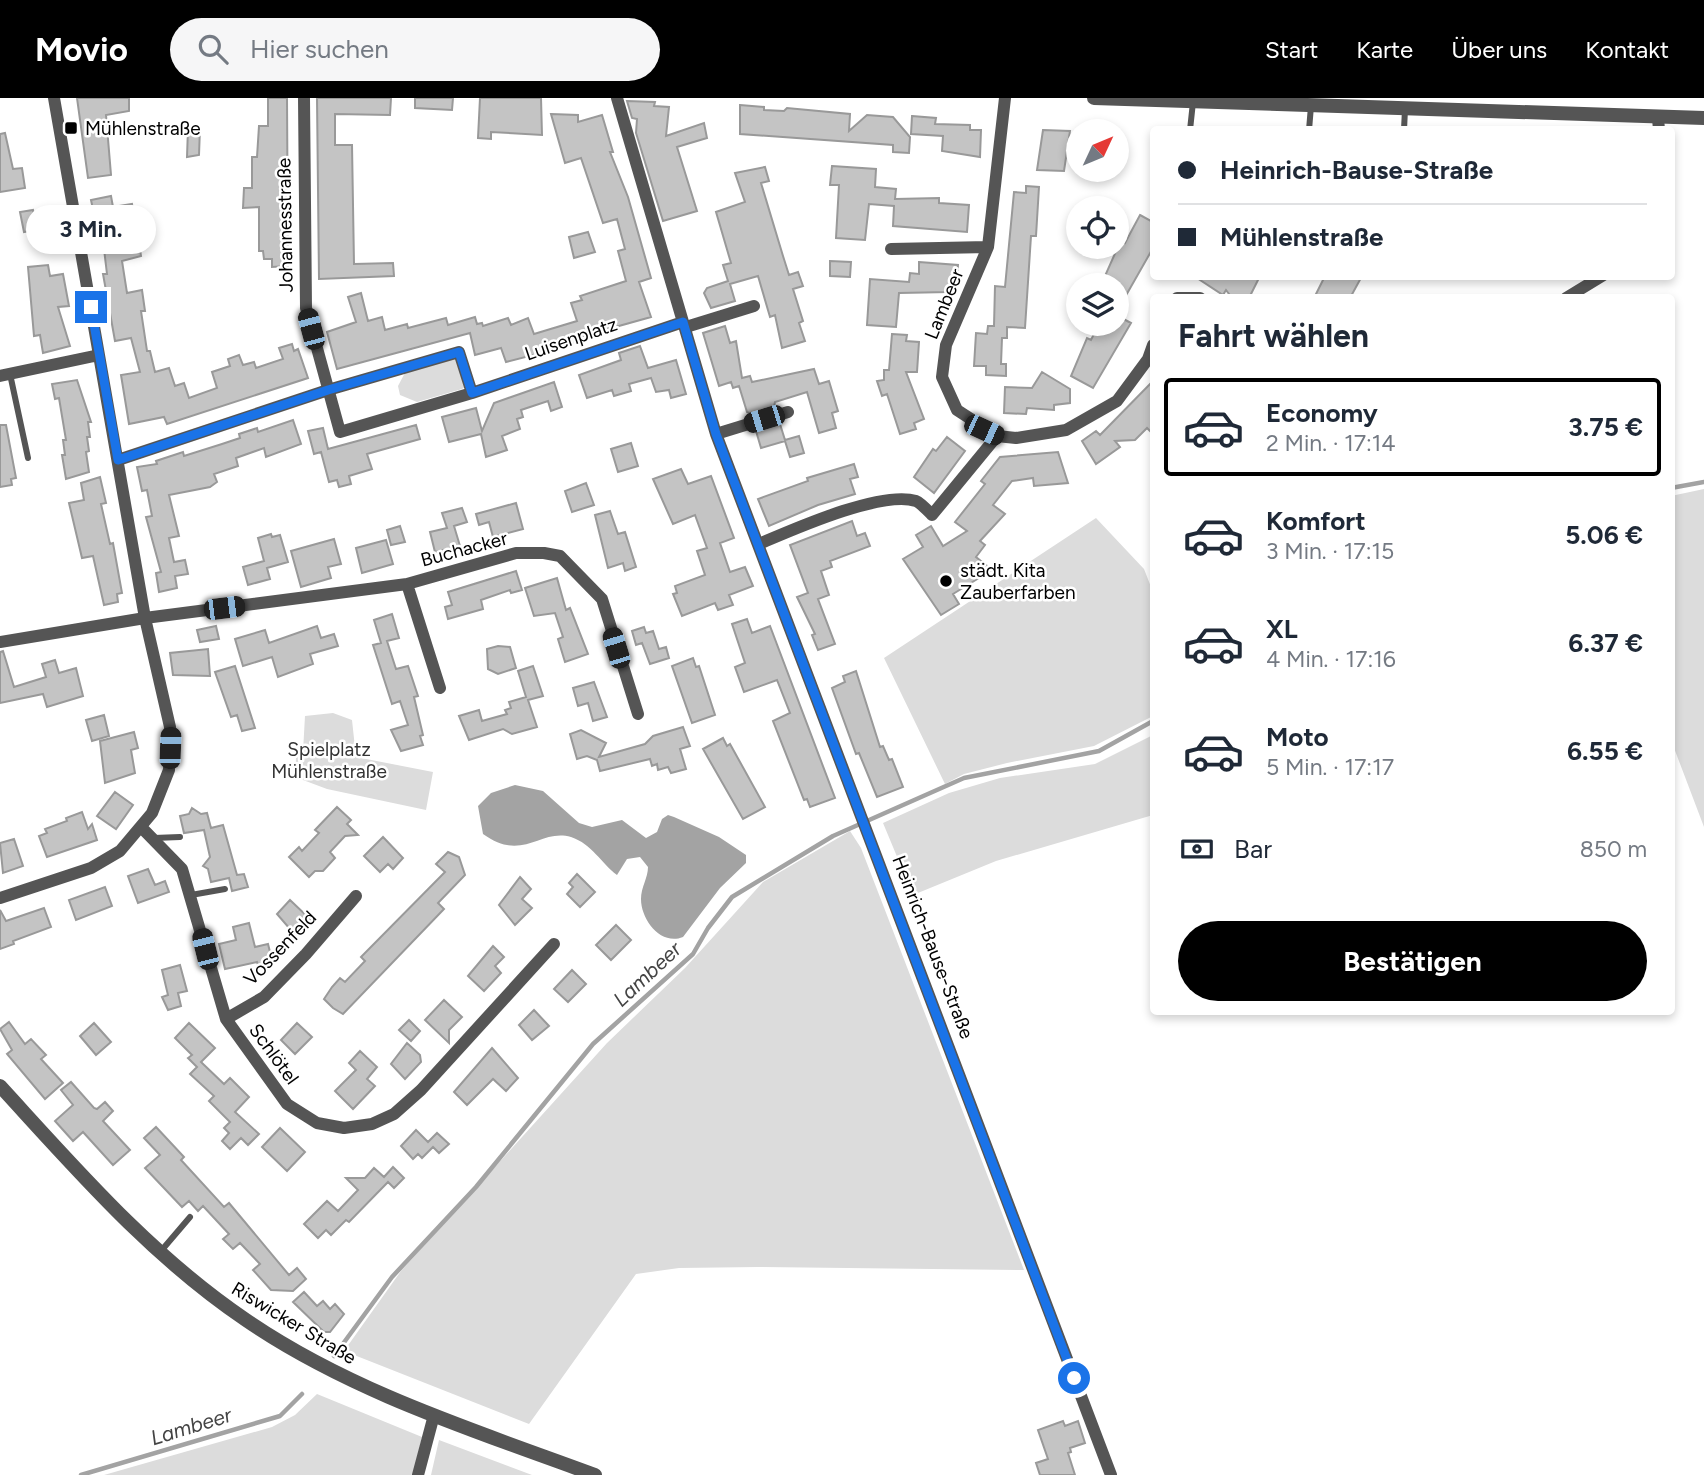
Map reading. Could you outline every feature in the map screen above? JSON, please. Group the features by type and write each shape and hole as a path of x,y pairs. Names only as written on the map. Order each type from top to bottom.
{"street":[{"path":"0,898 92,869 120,851 152,813 169,770 170,727 145,618 54,98"},
{"name":"Johannesstraße","path":"304,98 306,308 328,390"},
{"name":"Heinrich-Bause-Straße","path":"617,98 716,434 1111,1475"},
{"name":"Lambeer","path":"997,436 957,410 942,377 946,345 988,247 1005,98"},
{"path":"1094,98 1405,107 1514,104 1659,124 1704,118"},
{"name":"Lambeer","path":"891,249 988,247"},
{"path":"1573,294 1595,280"},
{"path":"685,325 754,306"},
{"name":"Luisenplatz","path":"328,390 340,432 685,325"},
{"path":"118,460 328,390 459,352 472,393"},
{"path":"759,544 801,526 883,500 916,501 932,515 997,436 1016,438 1048,434 1086,421 1117,401 1150,353"},
{"path":"5,375 99,355"},
{"path":"716,434 788,412"},
{"name":"Buchacker","path":"145,618 407,584 516,553 559,556 602,599 638,715"},
{"name":"Buchacker","path":"407,584 440,688"},
{"path":"0,642 145,618"},
{"name":"Schlötel","path":"142,828 182,869 226,1019 287,1104 317,1123 344,1128 372,1124 394,1114 421,1090 554,944"},
{"name":"Vossenfeld","path":"226,1019 264,997 356,896"},
{"name":"Riswicker Straße","path":"0,1086 121,1218 159,1253 247,1321 356,1383 595,1475"},
{"path":"418,1475 434,1415"}],"lane":[{"path":"1190,126 1193,102"},
{"path":"1309,126 1311,104"},
{"path":"1404,126 1405,107"},
{"path":"5,375 28,458"},
{"path":"152,839 180,837"},
{"path":"191,895 225,889"},
{"path":"159,1253 190,1217"}],"green space":[{"path":"456,357 465,387 417,402 400,395 398,386 407,369"},
{"path":"1704,489 1704,827 1675,751 1675,495"},
{"path":"1096,518 1144,569 1150,584 1150,718 1094,746 1007,763 964,774 945,784 884,658"},
{"name":"Spielplatz Mühlenstraße","path":"333,713 352,720 356,757 433,772 426,810 327,789 295,777 296,758 303,752 305,716"},
{"path":"1150,736 1150,816 996,861 913,895 883,823 949,793 1000,778 1095,764"},
{"path":"850,831 861,848 1024,1270 758,1267 679,1268 636,1274 529,1424 344,1351 401,1271 607,1043 685,968 763,882"},
{"path":"317,1394 422,1437 413,1475 104,1475 272,1427 295,1415"},
{"path":"439,1440 532,1475 431,1475"}],"shaded area":[{"path":"515,785 543,791 579,823 592,827 622,820 646,838 657,832 662,819 668,815 674,817 719,837 746,855 746,863 720,888 683,937 667,938 648,923 644,915 641,895 648,867 640,857 627,859 617,875 591,849 571,837 560,835 520,845 509,845 483,834 478,806 491,793"}],"building":[{"path":"77,98 129,98 129,111 106,115 111,175 88,178"},
{"path":"268,98 287,98 288,266 272,267 272,259 264,259 263,251 259,251 259,207 243,208 244,188 252,188 252,157 257,157 259,126 268,126"},
{"path":"317,98 391,98 390,115 335,114 335,145 352,145 354,264 393,263 394,276 319,279"},
{"path":"415,98 453,98 452,110 415,108"},
{"path":"480,98 541,98 542,135 491,132 491,139 478,138"},
{"path":"627,101 655,102 654,106 669,107 666,136 704,123 707,138 677,147 697,211 663,221 636,133 637,119 632,118"},
{"path":"740,105 764,107 764,110 784,111 787,108 850,114 849,131 867,115 893,117 910,137 909,153 893,152 893,145 740,134"},
{"path":"551,114 578,115 578,122 602,115 613,152 610,152 628,197 651,278 639,282 651,317 576,338 577,341 568,346 506,362 501,348 475,355 470,333 337,369 327,332 356,322 348,297 361,293 368,321 382,317 385,330 407,324 408,328 446,318 448,325 475,317 477,324 482,323 483,326 508,318 511,325 528,318 534,334 577,321 571,303 582,300 580,296 626,281 618,251 625,249 617,219 603,223 581,158 565,163"},
{"path":"912,116 936,118 935,124 970,125 970,130 981,130 980,157 942,151 943,136 911,134"},
{"path":"188,128 200,128 199,155 187,157"},
{"path":"1043,130 1066,131 1064,171 1037,170"},
{"path":"5,133 13,169 22,168 25,188 0,192 0,134"},
{"path":"832,166 876,169 875,187 896,189 895,199 939,198 939,203 969,205 967,232 893,226 894,206 869,204 865,240 836,238 839,185 830,185"},
{"path":"765,167 769,181 761,183 789,275 798,272 803,286 793,289 803,321 799,323 805,341 782,348 775,315 770,317 758,276 730,284 735,301 711,308 704,293 707,288 728,281 723,265 731,263 716,212 745,202 735,173"},
{"path":"1026,186 1039,187 1036,236 1031,236 1025,328 1007,327 1007,338 1002,338 1001,364 1006,364 1006,376 986,375 986,366 974,366 976,333 987,334 988,326 994,326 995,286 1005,287 1014,192 1026,193"},
{"path":"111,196 113,207 132,204 134,217 115,220 120,246 139,243 141,256 122,261 127,293 142,290 145,311 141,311 147,351 150,351 155,372 169,368 175,386 184,383 189,398 217,388 212,372 230,366 228,359 239,355 243,365 254,362 256,368 283,359 279,348 292,344 294,351 298,349 308,378 167,424 164,417 129,424 121,375 140,372 131,338 115,341 103,274 107,274 99,218 95,219 91,200"},
{"path":"33,210 36,230 24,232 20,212"},
{"path":"1140,215 1150,220 1150,253 1129,290 1129,273 1106,273 1113,259 1129,259 1129,236"},
{"path":"588,232 595,252 574,258 569,237"},
{"path":"830,261 851,262 850,277 830,276"},
{"path":"919,262 958,265 957,283 949,282 949,292 899,293 896,327 867,325 870,279 909,282 910,273 919,274"},
{"path":"48,265 50,276 63,274 69,306 58,307 70,346 43,353 40,335 34,336 28,267"},
{"path":"1200,280 1258,280 1251,294 1229,294 1226,290 1221,294"},
{"path":"1323,280 1360,280 1352,294 1316,294"},
{"path":"725,326 730,343 736,341 742,378 750,376 752,382 814,369 819,384 829,381 838,411 832,413 836,428 819,433 807,392 775,402 774,407 751,414 747,412 739,386 733,388 731,382 719,386 703,333"},
{"path":"892,334 907,335 906,341 919,342 917,372 906,372 924,419 914,423 916,429 900,434 887,394 882,396 877,381 884,380 884,370 889,370"},
{"path":"1093,336 1123,336 1093,388 1071,376 1087,338 1091,340"},
{"path":"640,346 648,368 676,360 686,394 671,398 669,390 656,392 651,378 629,384 631,391 614,396 612,390 587,398 579,375 621,360 619,353"},
{"path":"1042,372 1070,389 1070,403 1054,405 1054,410 1027,408 1026,414 1004,413 1005,387 1032,388"},
{"path":"77,380 91,422 88,422 90,437 87,437 89,451 86,452 89,472 66,479 62,455 65,455 63,440 66,440 59,398 55,399 52,384"},
{"path":"554,382 562,407 551,411 548,401 521,410 523,417 517,419 520,429 502,436 507,450 486,457 481,434 449,442 442,417 476,408 482,431 494,403"},
{"path":"1150,384 1150,431 1147,428 1135,440 1115,441 1120,447 1096,464 1082,441 1096,431 1100,435"},
{"path":"293,420 301,444 266,457 264,448 236,458 238,466 214,474 217,482 210,487 169,495 179,536 169,538 174,562 185,560 188,574 175,576 177,588 159,592 156,573 161,572 146,517 152,516 147,490 142,491 137,467 157,464 156,461 183,452 184,456 240,438 239,434 257,428 258,432"},
{"path":"780,424 785,440 799,436 804,453 790,457 785,441 761,448 756,431"},
{"path":"0,425 6,425 16,478 11,479 12,485 0,487"},
{"path":"416,425 420,439 367,454 372,469 349,476 351,484 339,487 337,480 329,482 321,452 314,454 308,431 323,428 328,449"},
{"path":"947,437 965,451 934,493 914,477 933,449 936,451"},
{"path":"631,443 638,466 618,472 611,449"},
{"path":"1058,452 1068,483 1034,486 1033,478 1012,481 993,505 1005,514 980,541 985,545 976,557 992,570 953,594 959,604 941,615 903,559 923,547 916,535 931,526 943,546 967,531 955,522 985,484 981,481 1000,457"},
{"path":"854,464 858,477 850,479 855,494 818,505 769,526 758,499 808,481 807,478"},
{"path":"681,469 688,484 711,476 734,538 720,543 730,572 745,567 753,586 729,595 733,605 718,610 715,603 682,616 673,594 677,593 675,586 705,575 697,551 707,548 695,515 673,524 653,479"},
{"path":"100,477 106,503 101,504 110,544 113,543 122,593 117,594 118,602 104,605 93,556 82,558 69,503 84,500 81,483"},
{"path":"586,483 594,505 572,512 565,491"},
{"path":"516,503 523,529 493,537 489,522 479,525 476,514"},
{"path":"462,508 467,522 454,526 460,546 435,552 430,532 447,528 442,513"},
{"path":"610,511 618,534 625,532 636,567 625,571 623,563 608,568 595,515"},
{"path":"852,521 857,536 865,533 870,546 830,561 832,567 821,571 829,595 818,599 835,644 818,650 812,635 815,634 797,597 808,593 790,545"},
{"path":"400,526 405,542 391,545 387,530"},
{"path":"271,534 272,537 280,535 288,562 267,568 270,579 248,585 243,567 264,561 258,538"},
{"path":"334,539 341,564 328,567 331,578 301,587 291,551"},
{"path":"386,540 393,564 362,573 356,548"},
{"path":"516,571 522,590 511,593 510,590 481,600 483,609 448,619 445,607 452,605 448,592"},
{"path":"557,578 566,610 570,608 588,654 565,662 558,639 563,637 555,613 534,616 525,588"},
{"path":"392,614 399,638 387,641 396,669 408,666 418,696 414,697 423,735 420,736 423,745 401,751 391,730 408,725 400,701 392,704 373,645 381,643 374,620"},
{"path":"747,619 752,633 770,626 835,798 810,807 807,799 804,800 773,721 790,713 777,680 744,692 735,667 745,663 732,624"},
{"path":"216,626 219,639 200,642 197,630"},
{"path":"317,626 321,638 334,634 338,646 310,654 313,664 278,677 272,657 243,666 235,639 265,630 269,643"},
{"path":"644,627 646,633 653,631 659,649 666,647 669,658 650,664 642,643 636,645 632,631"},
{"path":"510,647 516,668 498,674 488,669 487,649"},
{"path":"208,649 210,676 173,675 170,653"},
{"path":"3,651 14,687 46,677 42,664 55,660 59,673 76,668 83,696 47,707 43,694 0,703 0,652"},
{"path":"693,658 696,667 699,666 715,715 692,723 672,666"},
{"path":"235,666 255,728 242,731 237,715 231,717 215,672"},
{"path":"533,666 543,696 528,700 537,727 512,734 503,729 469,740 459,716 479,710 482,721 507,714 505,710 511,708 509,702 526,697 518,671"},
{"path":"856,671 880,747 883,746 889,760 892,759 903,787 877,797 859,753 856,754 832,688 845,682 843,676"},
{"path":"594,682 607,717 593,721 588,703 578,706 573,688"},
{"path":"104,715 109,736 92,741 86,720"},
{"path":"683,727 690,746 680,749 686,769 671,773 668,767 658,770 657,764 652,766 650,759 600,771 597,760 587,756 577,759 570,734 581,730 606,743 599,757 645,744 653,736"},
{"path":"134,732 138,748 131,750 135,773 105,783 100,741"},
{"path":"723,738 727,746 730,744 765,807 743,819 703,749"},
{"path":"115,792 133,805 116,829 97,816"},
{"path":"337,807 351,820 347,824 358,835 345,836 330,852 335,858 323,871 315,871 309,877 289,857 299,847 302,851 319,833 315,830"},
{"path":"192,808 201,814 207,813 211,828 223,825 237,875 244,874 248,887 232,891 229,878 211,882 208,869 203,866 210,857 204,830 184,833 180,816 189,814"},
{"path":"82,812 88,829 92,824 97,840 47,857 39,836 47,833 45,829"},
{"path":"383,837 403,858 393,869 388,864 380,872 364,856"},
{"path":"14,839 23,866 3,873 0,843"},
{"path":"448,852 459,857 465,875 438,903 444,909 343,1014 333,1008 324,999 332,987 340,978 345,982 365,961 361,957 445,872 436,864"},
{"path":"148,869 155,885 165,881 169,892 138,903 128,876"},
{"path":"577,874 595,892 580,907 567,894 573,887 569,883"},
{"path":"520,877 531,889 522,899 532,908 515,925 499,905"},
{"path":"105,887 112,906 76,920 69,900"},
{"path":"290,900 311,920 296,936 277,914"},
{"path":"44,908 51,927 13,941 14,944 0,949 0,910 6,921"},
{"path":"249,923 255,947 268,944 273,964 259,968 257,962 225,969 219,944 236,940 233,927"},
{"path":"616,925 631,940 611,960 596,945"},
{"path":"493,946 504,957 495,966 501,973 484,991 468,976"},
{"path":"180,965 187,991 178,993 181,1006 168,1010 162,997 168,995 162,970"},
{"path":"572,970 586,984 568,1002 554,989"},
{"path":"444,1000 462,1017 449,1030 449,1043 425,1020"},
{"path":"534,1010 549,1026 532,1040 519,1025"},
{"path":"409,1020 420,1031 411,1041 399,1030"},
{"path":"9,1022 25,1044 31,1039 46,1055 41,1059 63,1083 45,1099 7,1054 12,1050 0,1029"},
{"path":"94,1023 111,1042 96,1055 80,1036"},
{"path":"189,1023 215,1048 201,1062 224,1084 230,1078 249,1097 235,1112 259,1134 248,1145 241,1138 230,1149 222,1141 229,1133 224,1128 230,1122 209,1101 214,1096 190,1074 197,1067 188,1058 192,1055 175,1038"},
{"path":"297,1023 312,1037 295,1054 281,1040"},
{"path":"407,1043 420,1055 421,1062 405,1079 391,1064"},
{"path":"492,1048 518,1078 506,1091 493,1079 467,1105 454,1092"},
{"path":"360,1051 377,1067 367,1079 375,1086 353,1109 335,1091 356,1070 349,1063"},
{"path":"71,1082 94,1108 97,1109 105,1102 113,1111 103,1121 130,1150 113,1165 83,1132 73,1141 55,1121 73,1105 61,1090"},
{"path":"156,1127 184,1157 181,1160 224,1207 229,1203 289,1275 297,1268 306,1279 293,1291 271,1290 253,1270 260,1264 240,1243 233,1249 223,1239 229,1234 203,1206 198,1211 189,1201 182,1207 145,1168 160,1155 144,1138"},
{"path":"280,1128 305,1152 287,1171 262,1147"},
{"path":"416,1130 428,1142 437,1133 449,1144 439,1153 433,1147 422,1158 418,1154 413,1159 401,1146"},
{"path":"393,1167 404,1178 394,1188 388,1182 349,1222 346,1220 331,1235 326,1230 318,1238 304,1224 327,1201 338,1211 358,1190 346,1178 365,1178 374,1168 384,1177"},
{"path":"304,1292 317,1306 323,1301 330,1309 335,1304 344,1314 330,1332 324,1332 293,1302"},
{"path":"1063,1421 1065,1426 1078,1421 1085,1443 1070,1448 1071,1452 1068,1453 1075,1475 1040,1475 1036,1463 1048,1459 1038,1430"}],"waterway":[{"name":"Lambeer","path":"1675,487 1704,482"},
{"name":"Lambeer","path":"334,1356 392,1277 476,1187 593,1044 693,954 708,928 732,897 833,836 964,778 1099,751 1150,723"},
{"name":"Lambeer","path":"81,1475 280,1416 302,1394"}],"place":[{"name":"Mühlenstraße","path":"71,128"},
{"name":"städt. Kita Zauberfarben","path":"946,581"}],"route":[{"path":"91,307 118,460 328,390 459,352 472,393 683,322 716,434 867,826 1074,1378"}]}
